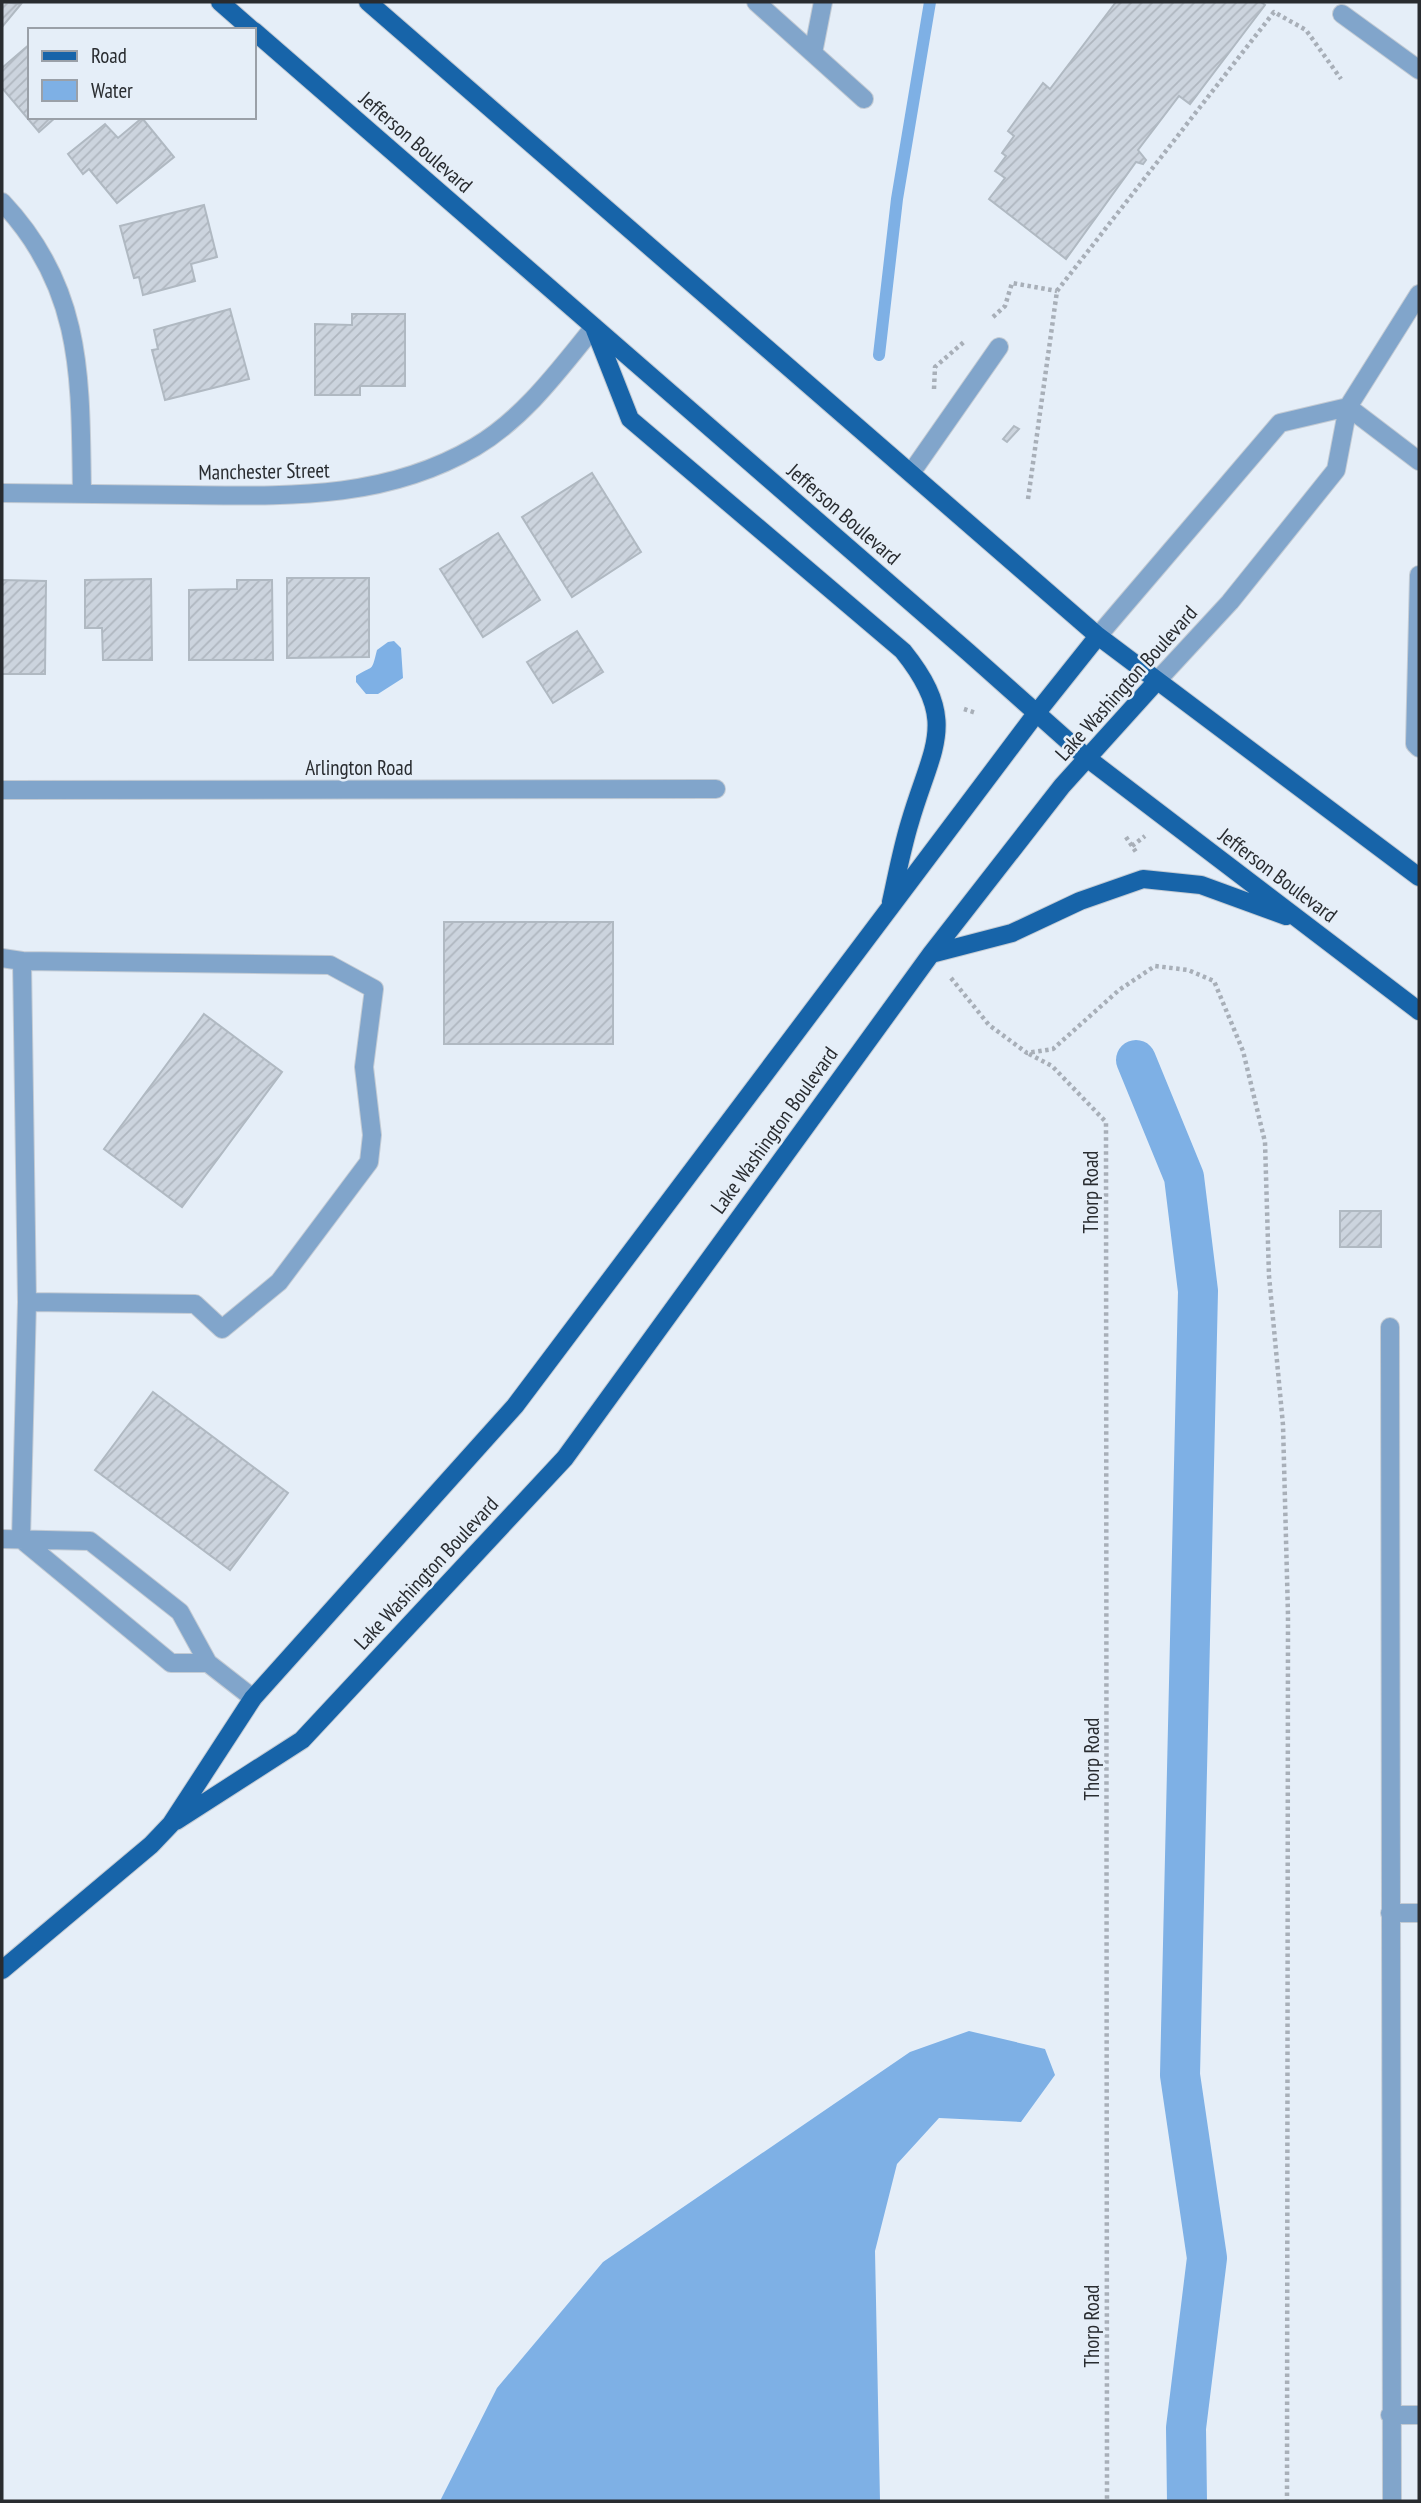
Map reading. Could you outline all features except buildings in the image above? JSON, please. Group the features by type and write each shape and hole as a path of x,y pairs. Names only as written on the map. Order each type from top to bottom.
{"main road":[{"name":"Jefferson Boulevard","path":"220,2 250,28"},
{"path":"368,2 1098,636 1419,877"},
{"name":"Jefferson Boulevard","path":"256,34 958,643 1035,715 1087,758 1419,1011"},
{"path":"594,327 629,419 903,651 932,692 937,734 928,773 910,821 889,908"},
{"name":"Lake Washington Boulevard","path":"2,1970 151,1845 170,1824 253,1698 515,1406 1035,715 1098,636"},
{"name":"Lake Washington Boulevard","path":"170,1824 302,1740 565,1458 931,954 1087,758 1156,681"},
{"path":"931,954 1012,933 1080,901 1143,879 1201,885 1303,922"}],"street":[{"path":"756,2 864,99"},
{"path":"813,53 823,2"},
{"path":"1342,14 1419,70"},
{"path":"2,202 19,221 51,268 68,315 79,366 82,494"},
{"name":"Lake Washington Boulevard","path":"1156,681 1230,602 1336,470 1348,407 1419,293"},
{"name":"Manchester Street","path":"2,494 306,496 371,488 440,464 486,439 508,423 545,388 594,327"},
{"path":"911,473 999,347"},
{"path":"1348,407 1419,461"},
{"name":"Lake Washington Boulevard","path":"1098,636 1280,423 1348,407"},
{"path":"1419,575 1415,744 1419,748"},
{"name":"Arlington Road","path":"2,790 716,789"},
{"path":"2,958 22,961 330,965 374,989 363,1067 372,1135 369,1162 279,1282 222,1329 195,1304 27,1302"},
{"path":"21,1539 27,1302 22,961"},
{"path":"1390,1327 1392,2501"},
{"path":"2,1539 90,1541 180,1612 208,1663 253,1698"},
{"path":"21,1539 170,1662 208,1663"},
{"path":"1391,1913 1419,1913"},
{"path":"1391,2415 1419,2415"}],"path":[{"path":"1028,499 1057,291 1274,12 1306,30 1341,79"},
{"path":"966,710 970,702"},
{"path":"1132,846 1146,835"},
{"path":"1126,837 1139,856"},
{"name":"Thorp Road","path":"931,954 989,1025 1027,1053 1052,1066 1106,1122 1107,2501"},
{"path":"1027,1053 1053,1049 1119,990 1155,966 1188,970 1214,981 1243,1051 1265,1142 1269,1276 1283,1426 1288,1615 1287,2501"}],"water":[{"path":"394,641 401,648 403,678 378,694 366,694 356,682 356,676 371,668 377,650"},
{"path":"969,2031 1045,2049 1055,2075 1021,2122 939,2118 897,2164 875,2251 880,2501 440,2501 497,2388 603,2262 910,2052"}],"waterway":[{"path":"879,355 897,199 930,2"},
{"path":"1136,1060 1184,1177 1198,1291 1180,2075 1207,2258 1186,2428 1187,2501"}]}
